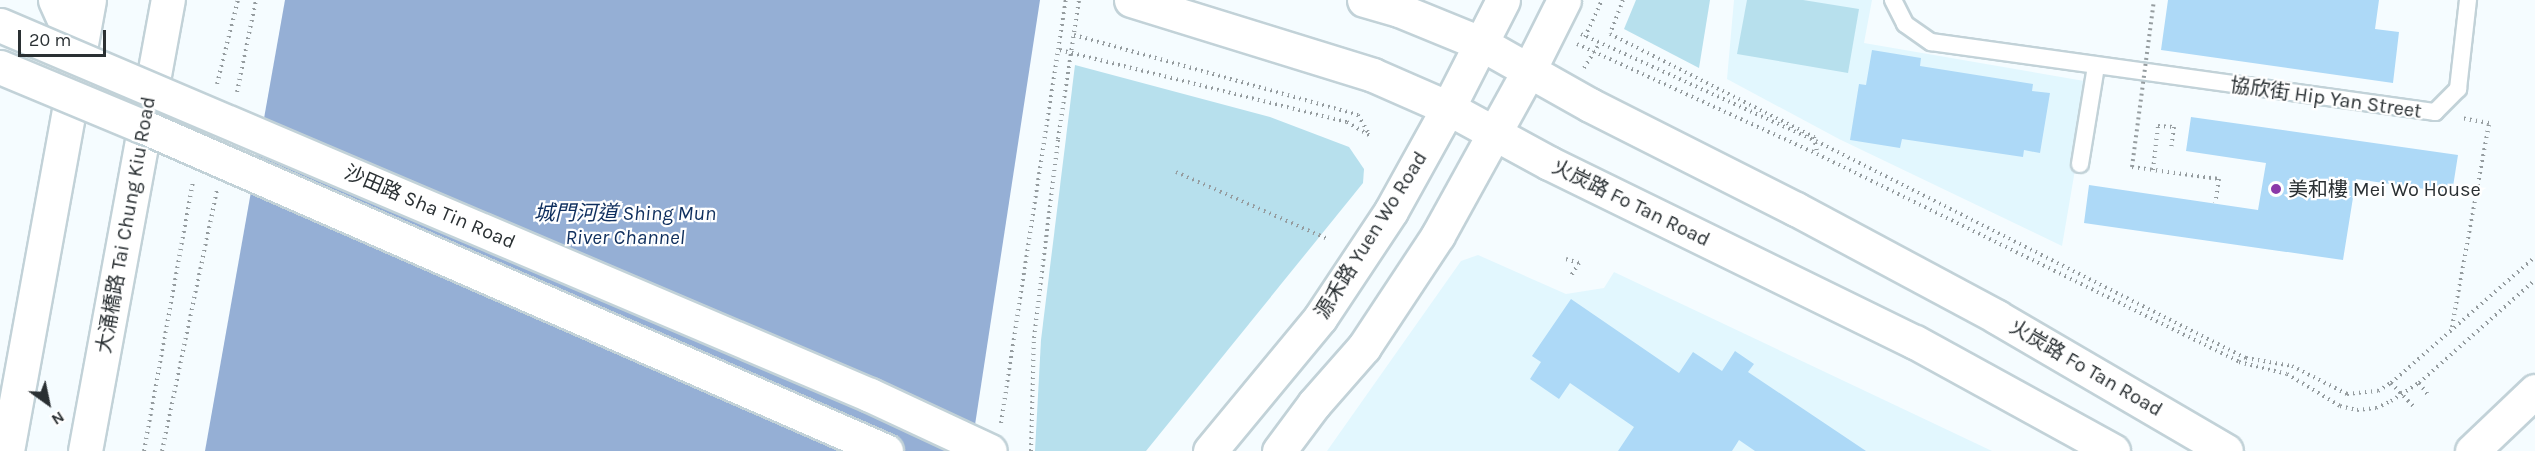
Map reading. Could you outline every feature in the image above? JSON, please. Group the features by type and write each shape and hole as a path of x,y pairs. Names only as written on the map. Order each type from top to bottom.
{"main road":[{"path":"55,0 78,51"},
{"path":"8,451 78,51 89,0"},
{"name":"大涌橋路 Tai Chung Kiu Road","path":"85,451 168,0"},
{"name":"火炭路 Fo Tan Road","path":"1131,0 1373,75 1448,108 1493,134 1915,342 2113,451"},
{"name":"火炭路 Fo Tan Road","path":"1364,0 1398,10 1480,44 1590,105 1796,209 1997,317 2226,451"},
{"name":"源禾路 Yuen Wo Road","path":"1210,451 1320,318 1391,211 1448,108 1503,0"},
{"path":"1279,451 1314,404 1370,337 1438,235 1528,70 1563,0"},
{"name":"沙田路 Sha Tin Road","path":"0,26 870,395 995,439"},
{"name":"沙田路 Sha Tin Road","path":"0,67 142,126 886,451"},
{"path":"2472,451 2535,391"}],"lane":[{"name":"協欣街 Hip Yan Street","path":"1893,0 1905,24 1931,42 2435,112 2458,89 2468,0"},
{"path":"2080,164 2096,66"}],"path":[{"path":"215,93 238,0"},
{"path":"235,103 256,0"},
{"path":"995,439 1060,50 1066,0"},
{"path":"1031,451 1034,338 1058,139 1079,0"},
{"path":"1602,0 1585,37 1816,141 2246,358 2292,366 2347,394 2378,391 2391,383 2452,327 2535,257"},
{"path":"1623,0 1610,34 1814,137 1817,154"},
{"path":"2154,0 2132,167 2218,179 2215,203"},
{"path":"1060,50 1347,122 1370,136 1358,115 1074,35"},
{"path":"1575,42 1593,53 1817,154 2239,362 2287,374 2340,406 2357,410 2376,408 2419,383 2535,280"},
{"path":"1581,73 1599,44"},
{"path":"2435,112 2489,123 2452,327"},
{"path":"2153,170 2158,126 2174,127 2171,149"},
{"path":"1176,172 1328,239"},
{"path":"144,451 194,174"},
{"path":"162,451 218,184"},
{"path":"1566,259 1579,263 1570,276"},
{"path":"2391,383 2413,406"},
{"path":"2419,383 2428,395"}],"shaded area":[{"path":"1636,0 1710,0 1699,68 1624,29"},
{"path":"1734,0 1872,0 1864,43 2090,82 2062,246 1839,139 1727,79"},
{"path":"1747,0 1803,0 1859,9 1848,73 1737,54"},
{"path":"1075,65 1270,117 1349,147 1364,169 1363,183 1146,451 1035,451 1041,340"},
{"path":"1478,255 1566,294 1604,288 1614,272 1992,451 1327,451 1461,261"}],"water":[{"name":"城門河道 Shing Mun River Channel","path":"285,0 1040,0 971,451 205,451"}],"building":[{"path":"2168,0 2379,0 2375,29 2399,32 2393,83 2161,50"},
{"path":"1872,50 1921,58 1920,66 2033,84 2032,91 2050,93 2040,153 2024,150 2023,157 1902,139 1900,148 1850,140 1859,84 1866,85"},
{"name":"美和樓 Mei Wo House","path":"2191,117 2458,155 2452,193 2356,179 2343,260 2084,223 2089,185 2258,210 2266,163 2186,151"},
{"path":"1571,299 1679,373 1693,352 1722,371 1735,351 1754,364 1748,372 1866,451 1755,451 1739,440 1732,451 1618,451 1634,427 1570,383 1559,399 1530,379 1541,362 1532,356"}],"place":[{"name":"美和樓 Mei Wo House","path":"2276,189"}]}
